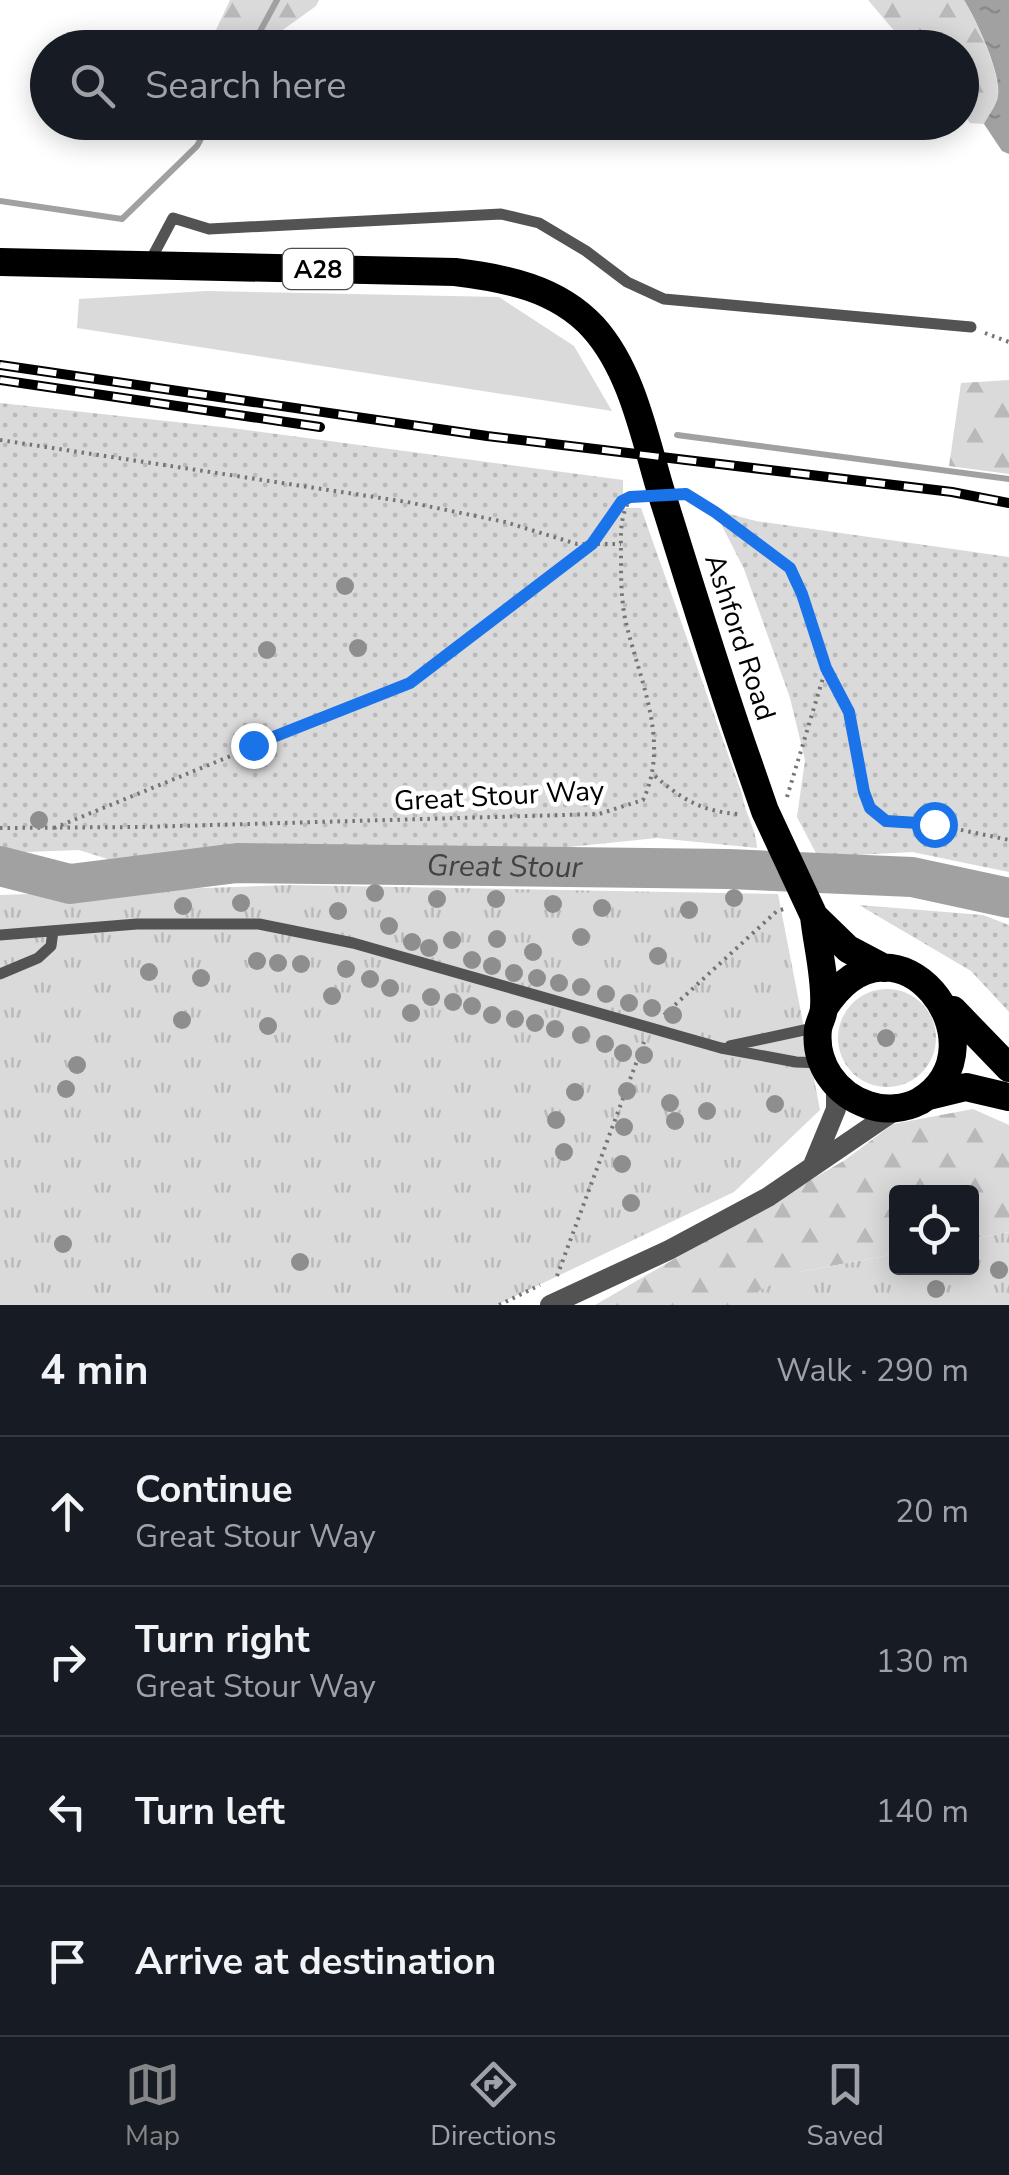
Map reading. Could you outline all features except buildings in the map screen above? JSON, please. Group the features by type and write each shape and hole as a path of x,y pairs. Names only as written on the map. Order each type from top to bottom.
{"highway":[{"name":"Ashford Road","path":"0,262 455,272 502,278 538,290 571,308 593,328 628,387 712,656 773,829 808,906 822,1018"},
{"name":"Ashford Road","path":"808,906 848,949 884,968"},
{"path":"1009,1068 952,1009 941,992 925,978 905,970 866,971 849,980 834,992 822,1018 829,1074 853,1100 874,1108 897,1108 966,1088 1009,1096"},
{"path":"929,1096 943,1083 958,1048 958,1028 952,1009"}],"street":[{"path":"812,1167 836,1109 829,1074"},
{"path":"550,1305 685,1242 768,1197 897,1108"}],"lane":[{"path":"148,266 172,218 209,229 501,214 539,223 586,250 627,282 664,298 972,327"},
{"path":"0,934 137,924 259,924 353,944 649,1029 796,1062 829,1074"},
{"path":"0,974 38,958 51,946 52,931"},
{"path":"721,1048 822,1018"}],"path":[{"path":"972,327 1009,342"},
{"path":"0,440 408,502 505,522 562,541 621,544"},
{"path":"686,494 790,568 826,668 849,712 870,808 886,821 934,824 1009,840"},
{"path":"51,829 410,683 592,544 622,501 630,497 620,516 625,622 651,712 655,776 681,799 773,829 793,784 826,668"},
{"name":"Great Stour Way","path":"0,828 599,814 644,800 655,776"},
{"path":"499,1305 559,1276 649,1029 777,911 808,906"}],"green space":[{"path":"230,0 319,0 283,30 216,30"},
{"path":"868,0 964,0 975,20 987,47 998,86 996,103 984,124 979,124 979,30 894,30"},
{"path":"206,291 499,297 574,346 612,411 77,328 79,299"},
{"path":"1009,380 1009,474 949,466 961,383"},
{"path":"0,403 231,428 623,480 623,508 641,508 742,794 757,848 657,838 549,849 232,853 117,862 79,850 0,853"},
{"path":"714,510 756,521 1009,557 1009,872 912,852 818,857 797,817 805,760 790,698 744,569"},
{"path":"290,885 778,894 820,1110 734,1192 497,1305 0,1305 0,895"},
{"path":"859,905 983,915 1009,925 1009,1012 971,971"},
{"path":"877,989 897,989 915,997 928,1010 936,1038 933,1057 915,1079 897,1087 877,1087 859,1079 846,1066 838,1048 838,1028 846,1010 859,997"},
{"path":"973,1109 1009,1125 1009,1232 979,1238 979,1185 889,1185 889,1255 799,1272 788,1305 595,1305 845,1160 893,1124"},
{"path":"1009,1232 1009,1305 728,1305 799,1272 889,1255 889,1275 979,1275 979,1238"}],"water":[{"path":"964,0 1009,0 1009,154 1002,151 984,124 996,103 998,87 987,47"}],"waterway":[{"path":"261,30 277,0"},
{"path":"0,201 122,219 200,140"},
{"path":"677,435 1009,479"},
{"name":"Great Stour","path":"0,866 70,884 237,863 728,869 912,877 1009,898"}],"railway":[{"path":"0,365 487,436 952,492 1009,503"},
{"path":"0,380 320,427"}],"route":[{"path":"253,745 410,683 592,544 622,501 630,497 686,494 790,568 826,668 849,712 870,808 886,821 934,824"}]}
